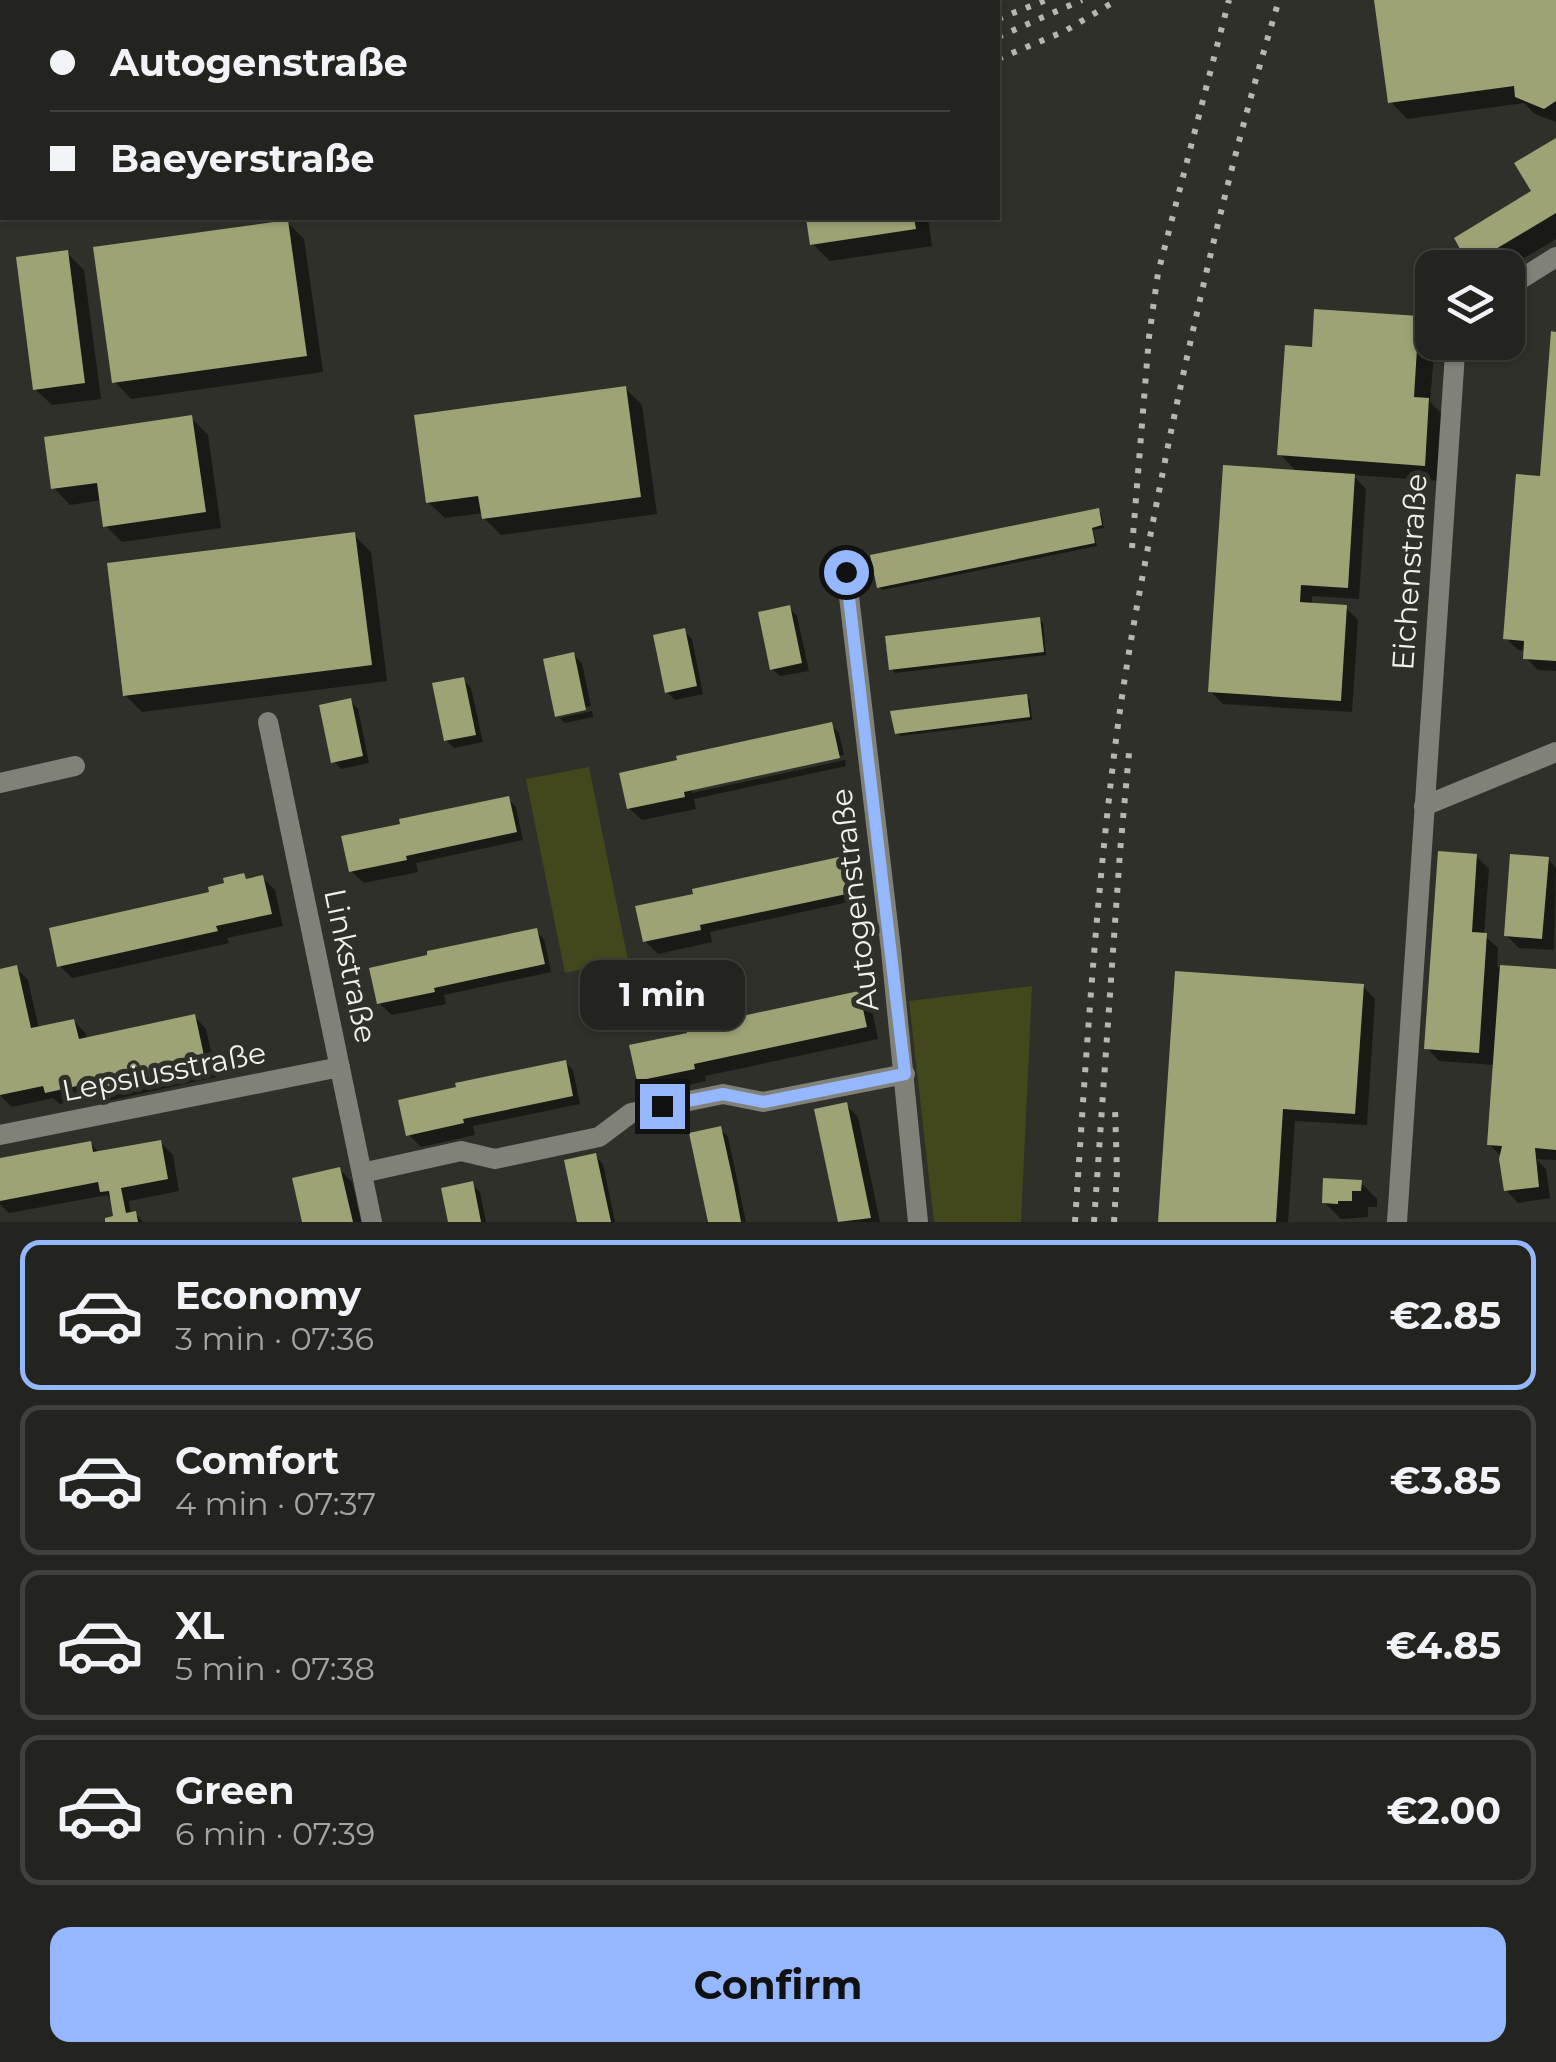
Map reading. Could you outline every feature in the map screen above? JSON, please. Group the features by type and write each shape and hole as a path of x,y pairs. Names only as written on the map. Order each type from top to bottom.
{"street":[{"path":"1525,276 1556,257"},
{"name":"Eichenstraße","path":"1397,1222 1455,360"},
{"name":"Autogenstraße","path":"846,572 905,1074 918,1222"},
{"name":"Linkstraße","path":"268,722 372,1222"},
{"path":"1424,806 1556,752"},
{"path":"0,783 75,766"},
{"name":"Lepsiusstraße","path":"0,1135 340,1067"},
{"path":"362,1173 461,1151 495,1160 598,1136 631,1113 723,1094 764,1102 905,1074"}],"green space":[{"path":"589,767 628,960 565,973 526,779"},
{"path":"1032,986 1021,1222 934,1222 909,1001"}],"building":[{"path":"1374,0 1556,0 1556,101 1544,109 1515,97 1514,86 1388,103"},
{"path":"1556,138 1556,213 1494,250 1461,250 1454,238 1531,191 1514,163"},
{"path":"288,220 307,356 112,383 93,247"},
{"path":"806,220 914,220 916,229 810,245"},
{"path":"68,250 85,383 33,390 16,257"},
{"path":"1314,309 1415,316 1414,397 1429,398 1425,466 1277,455 1285,345 1312,347"},
{"path":"1551,331 1556,332 1556,661 1523,659 1524,641 1503,639 1516,474 1540,476"},
{"path":"626,386 641,497 482,519 478,496 426,503 414,415"},
{"path":"192,415 206,512 103,527 97,483 51,489 44,437"},
{"path":"1223,465 1355,474 1348,588 1301,585 1300,602 1347,605 1341,701 1208,692"},
{"path":"1099,508 1102,525 1092,528 1095,543 877,588 870,555"},
{"path":"355,532 372,665 123,696 107,563"},
{"path":"790,605 802,663 770,670 758,612"},
{"path":"1040,617 1044,652 889,670 885,636"},
{"path":"685,628 697,686 665,693 653,635"},
{"path":"574,652 586,710 555,717 543,659"},
{"path":"464,677 476,735 444,741 432,683"},
{"path":"1027,694 1030,717 895,734 890,711"},
{"path":"351,698 363,756 331,763 319,705"},
{"path":"832,722 840,758 684,792 685,797 627,809 619,773 677,760 676,756"},
{"path":"509,796 517,832 349,872 341,836 400,824 399,819"},
{"path":"1438,851 1477,854 1472,932 1487,933 1479,1053 1424,1049"},
{"path":"1510,854 1549,857 1542,939 1504,936"},
{"path":"848,855 856,892 700,925 701,930 643,942 635,906 693,894 692,889"},
{"path":"244,873 246,879 263,875 272,914 216,926 218,931 57,967 49,928 209,892 208,887 224,883 223,878"},
{"path":"537,928 545,964 377,1004 369,968 427,955 427,951"},
{"path":"17,965 31,1028 74,1019 79,1039 195,1014 206,1065 92,1090 91,1083 45,1093 43,1086 0,1095 0,969"},
{"path":"1500,965 1556,969 1556,1150 1535,1148 1539,1187 1504,1191 1499,1159 1502,1146 1487,1145"},
{"path":"1175,971 1364,984 1355,1114 1283,1109 1276,1222 1158,1222"},
{"path":"859,991 867,1027 694,1064 695,1069 637,1081 629,1045 687,1033 686,1028"},
{"path":"566,1060 573,1096 463,1119 464,1123 406,1136 398,1100 456,1087 455,1083"},
{"path":"847,1102 871,1218 838,1222 814,1109"},
{"path":"721,1126 741,1222 708,1222 689,1133"},
{"path":"161,1140 168,1179 121,1188 126,1213 136,1211 138,1222 105,1222 105,1218 113,1216 109,1191 100,1192 98,1182 0,1201 0,1158 91,1141 93,1152"},
{"path":"596,1153 611,1222 577,1222 564,1160"},
{"path":"340,1167 353,1222 302,1222 292,1178"},
{"path":"1323,1178 1362,1180 1361,1191 1352,1191 1352,1201 1322,1203"},
{"path":"473,1181 481,1222 448,1222 441,1188"}],"railway":[{"path":"1000,18 1046,0"},
{"path":"1000,36 1082,0"},
{"path":"1000,58 1065,31 1117,0"},
{"path":"1132,548 1158,273 1229,0"},
{"path":"1075,1222 1103,854 1128,659 1193,330 1233,164 1279,0"},
{"path":"1094,1222 1129,753"},
{"path":"1114,1222 1115,1107"}],"route":[{"path":"662,1106 723,1094 764,1102 905,1074 846,572"}]}
